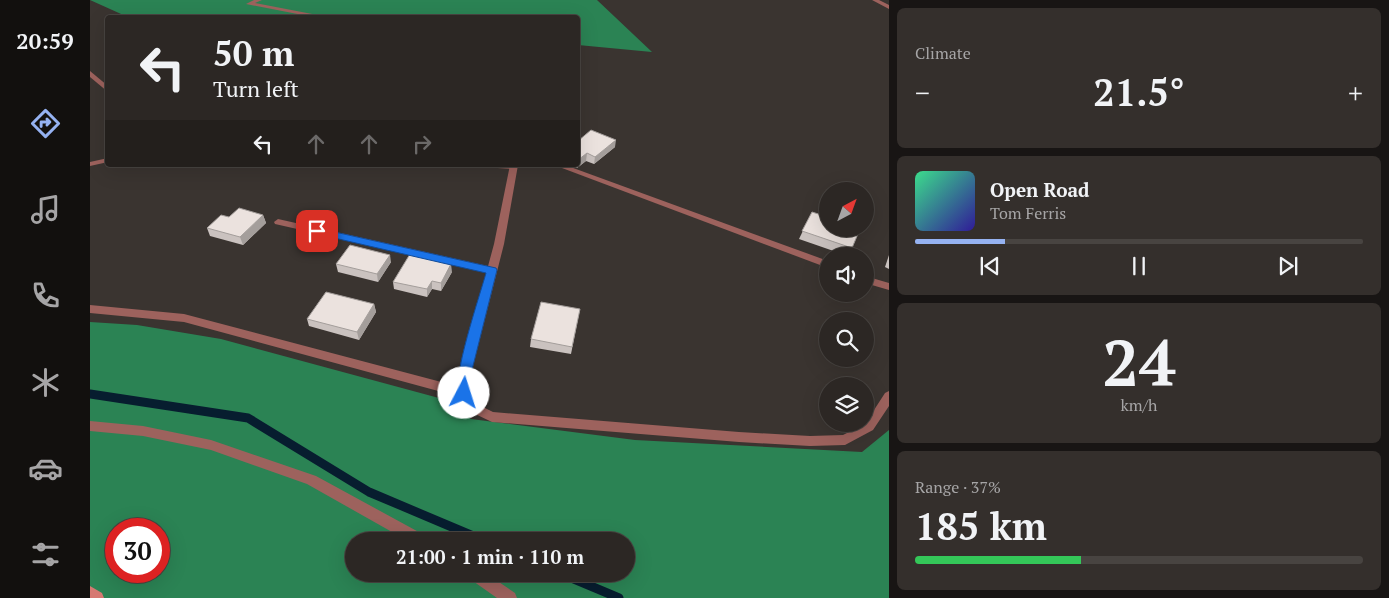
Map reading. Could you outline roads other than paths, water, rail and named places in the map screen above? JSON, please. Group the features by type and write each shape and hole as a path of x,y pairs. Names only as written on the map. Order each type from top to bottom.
{"street":[{"path":"259,0 249,4 313,15"},
{"path":"875,0 889,6"},
{"path":"90,73 105,87"},
{"path":"90,164 105,161"},
{"path":"514,167 492,270 464,374 464,393 474,409 492,417 810,441 845,440 869,426 889,396"},
{"path":"563,167 819,262"},
{"path":"278,222 492,270"},
{"path":"874,282 889,288"},
{"path":"90,308 184,318 464,393"},
{"path":"90,426 143,431 211,445 311,480 404,532"},
{"path":"486,582 510,598"},
{"path":"90,593 96,598"}],"waterway":[{"path":"90,394 248,418 369,492 464,532"},
{"path":"581,582 619,598"}]}
